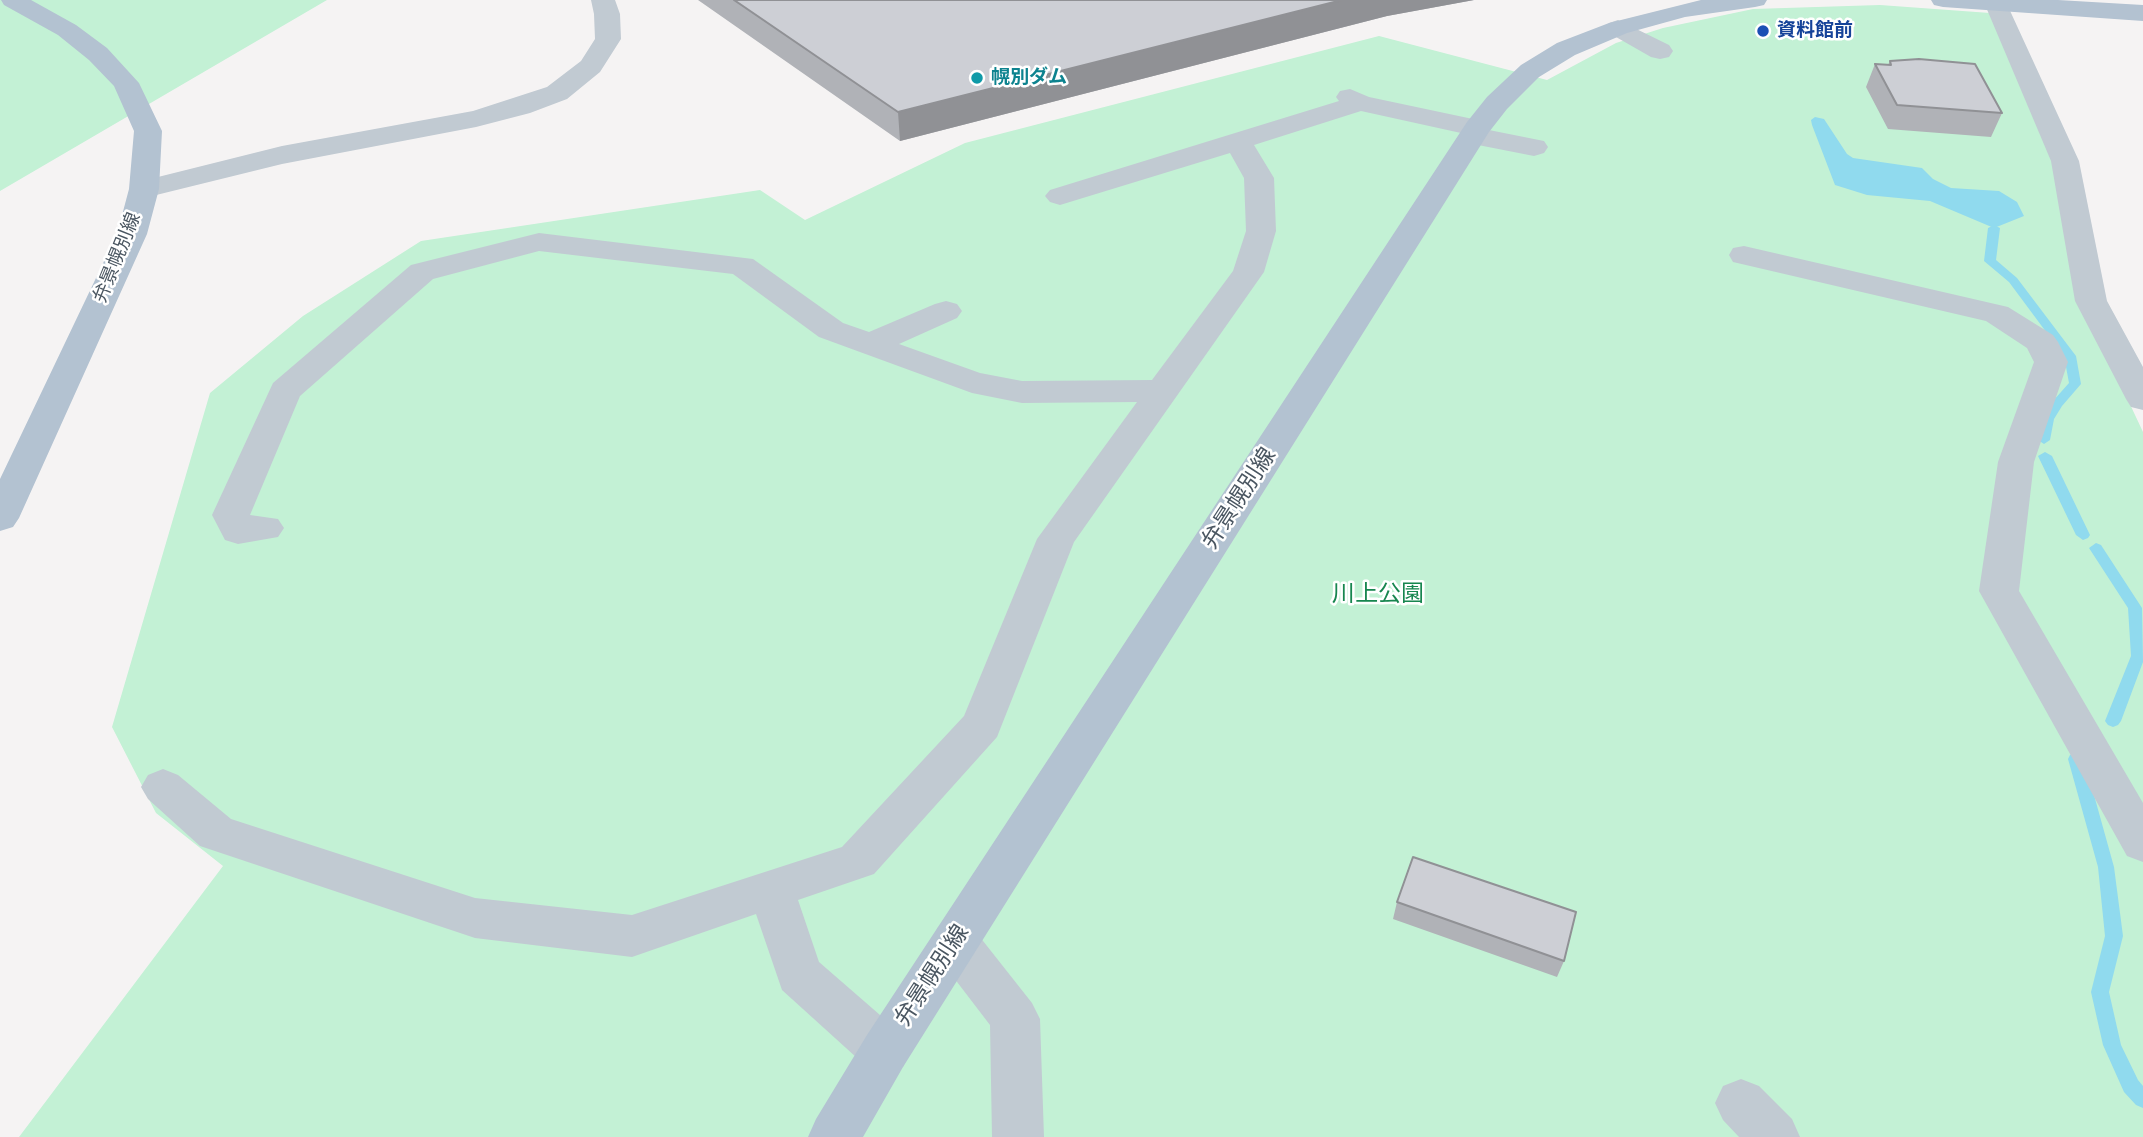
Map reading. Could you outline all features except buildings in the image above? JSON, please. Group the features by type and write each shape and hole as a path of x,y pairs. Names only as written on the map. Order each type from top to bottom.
{"main road":[{"name":"弁景幌別線","path":"0,518 132,234 144,189 148,131 126,83 99,54 67,30 13,0"},
{"name":"弁景幌別線","path":"834,1137 885,1051 1475,132 1530,71 1566,49 1618,28 1682,10 1755,0"},
{"path":"1943,0 2143,13"}],"street":[{"path":"144,189 282,155 476,119 557,93 591,66 608,39 607,14 603,0"},
{"path":"1994,2 2065,162 2091,301 2143,399"},
{"path":"1618,28 1660,51"},
{"path":"1060,196 1237,141 1355,100 1534,147"},
{"path":"163,787 216,833 475,918 632,936 858,861 982,725 1056,540 1160,391 1248,272 1261,232 1259,178 1237,141"},
{"path":"265,527 238,531 231,515 285,391 422,272 539,242 742,266 831,330 972,382 1022,392 1160,391"},
{"path":"1744,255 1997,314 2041,342 2051,362 2016,463 1999,591 2143,843"},
{"path":"870,344 946,311"},
{"path":"772,890 799,975 885,1051"},
{"path":"955,942 1015,1019 1018,1137"}],"green space":[{"path":"0,0 327,0 0,191"},
{"name":"川上公園","path":"1880,5 1990,13 2054,163 2082,302 2143,432 2143,1137 19,1137 223,866 156,813 112,727 210,393 303,316 421,241 760,190 805,220 965,143 1379,36 1547,80 1616,43 1663,28 1753,9"}],"water":[{"path":"1815,117 1824,119 1847,154 1853,158 1922,168 1933,179 1951,188 1999,191 2017,202 2024,216 1994,228 1930,201 1867,195 1835,185 1812,125 1811,120"}],"waterway":[{"path":"1994,228 1990,261 2013,280 2070,356 2075,384 2048,419 2044,440"},
{"path":"2045,456 2083,535"},
{"path":"2096,548 2135,608 2138,656 2113,721"},
{"path":"2076,759 2106,867 2114,936 2100,992 2112,1045 2131,1086 2143,1099"}],"place":[{"name":"資料館前","path":"1763,31"},
{"name":"幌別ダム","path":"977,78"}]}
